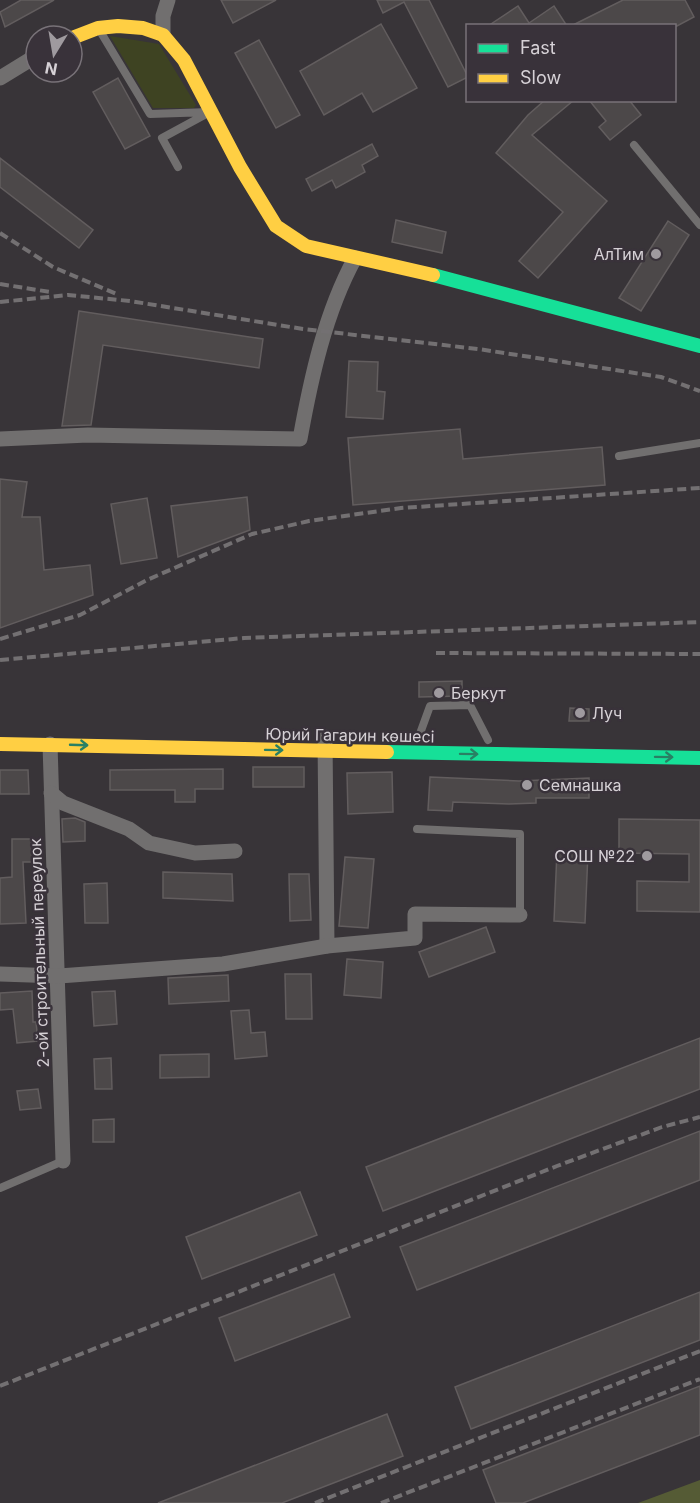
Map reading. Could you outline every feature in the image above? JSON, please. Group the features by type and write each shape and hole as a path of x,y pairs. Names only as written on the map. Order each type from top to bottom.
{"main road":[{"path":"84,33 98,28 142,28 163,35 184,60 210,112 276,226 306,246 480,286 700,346"},
{"name":"Юрий Гагарин көшесі","path":"0,731 700,758"},
{"name":"Юрий Гагарин көшесі","path":"0,744 325,744 418,739 700,744"}],"street":[{"path":"163,35 163,16 168,0"},
{"path":"0,78 24,63"},
{"path":"0,439 88,435 300,439 325,333 341,284 355,258"},
{"name":"2-ой строительный переулок","path":"50,744 63,1161"},
{"path":"325,744 327,946"},
{"path":"51,793 63,803 129,829 149,843 195,853 235,851"},
{"path":"0,974 59,976 223,964 327,946 415,938 415,914 519,915"}],"lane":[{"path":"98,28 150,114 210,112"},
{"path":"178,167 162,138 210,112"},
{"path":"634,145 700,225"},
{"path":"619,456 700,442"},
{"path":"418,739 430,706 470,705 488,740"},
{"path":"417,829 520,834 519,915"},
{"path":"0,1188 63,1161"}],"green space":[{"path":"110,36 159,44 196,105 194,108 153,108"},
{"path":"700,1480 700,1503 638,1503"}],"building":[{"path":"21,0 54,0 5,27 0,12"},
{"path":"221,0 276,0 233,23"},
{"path":"377,0 429,0 466,73 466,78 448,87 404,2 383,13"},
{"path":"623,0 685,0 694,17 677,26 676,24 575,24"},
{"path":"518,6 529,23 554,6 566,24 491,24"},
{"path":"381,24 417,88 373,112 362,93 324,115 300,71"},
{"path":"259,40 300,115 276,128 235,53"},
{"path":"118,78 150,136 125,149 93,92"},
{"path":"543,102 572,102 532,135 607,201 538,278 519,261 563,212 496,153 528,115"},
{"path":"591,102 631,102 641,115 610,140 599,127 606,121"},
{"path":"372,144 378,156 362,165 365,172 336,188 332,180 312,191 306,179"},
{"path":"0,158 93,230 79,248 0,187"},
{"path":"396,220 446,232 442,253 392,242"},
{"path":"668,221 689,235 641,311 619,298"},
{"path":"79,311 263,339 259,368 103,345 91,425 62,426"},
{"path":"349,361 378,362 377,391 385,392 383,419 346,417"},
{"path":"460,429 463,459 602,447 605,485 353,505 348,438"},
{"path":"0,479 27,482 22,517 40,517 44,570 90,565 93,595 0,628"},
{"path":"247,497 250,530 178,557 171,506"},
{"path":"147,498 157,558 121,564 111,504"},
{"path":"462,681 462,696 419,697 419,682"},
{"path":"570,708 589,709 589,721 569,721"},
{"path":"253,767 304,767 304,787 253,787"},
{"path":"223,769 223,789 195,789 195,802 175,802 175,790 110,790 110,770"},
{"path":"0,770 28,770 29,794 0,794"},
{"path":"392,772 393,812 348,814 347,773"},
{"path":"430,777 519,781 589,778 589,798 536,798 536,803 509,804 453,802 452,811 428,810"},
{"path":"75,818 85,822 85,841 63,842 62,819"},
{"path":"619,819 700,820 700,912 637,911 637,881 689,882 689,854 619,853"},
{"path":"12,839 33,839 33,862 23,862 26,923 0,924 0,878 12,877"},
{"path":"557,851 588,852 585,923 554,921"},
{"path":"345,857 374,859 368,928 339,926"},
{"path":"163,872 232,874 233,901 163,898"},
{"path":"289,874 309,874 311,920 290,921"},
{"path":"107,883 108,923 85,923 84,884"},
{"path":"486,927 495,952 429,977 419,952"},
{"path":"347,959 383,962 381,998 344,995"},
{"path":"285,974 311,974 312,1019 286,1019"},
{"path":"228,975 229,1001 169,1004 168,978"},
{"path":"32,991 33,1022 36,1022 38,1041 17,1043 13,1009 0,1010 0,993"},
{"path":"115,991 117,1024 94,1026 92,992"},
{"path":"249,1010 251,1033 265,1032 267,1056 235,1059 231,1011"},
{"path":"700,1038 700,1089 383,1211 366,1167"},
{"path":"209,1054 209,1077 160,1078 160,1055"},
{"path":"111,1058 112,1089 95,1089 94,1059"},
{"path":"38,1089 41,1108 20,1110 17,1091"},
{"path":"114,1119 114,1142 93,1142 93,1120"},
{"path":"700,1131 700,1180 417,1290 400,1247"},
{"path":"300,1192 317,1235 202,1279 186,1237"},
{"path":"334,1274 350,1317 235,1361 219,1318"},
{"path":"700,1292 700,1340 471,1429 455,1387"},
{"path":"700,1386 700,1435 523,1503 496,1503 483,1470"},
{"path":"387,1414 403,1456 282,1503 158,1503"}],"railway":[{"path":"0,233 53,267 119,295"},
{"path":"0,284 50,292"},
{"path":"0,302 68,295 130,301 303,329 478,349 661,377 700,391"},
{"path":"0,639 80,615 147,580 252,534 309,521 401,508 700,488"},
{"path":"0,660 244,638 700,622"},
{"path":"436,653 700,654"},
{"path":"0,1386 557,1166 662,1127 700,1117"},
{"path":"315,1503 700,1351"},
{"path":"381,1503 700,1379"}],"traffic: fast":[{"path":"433,275 700,346"},
{"path":"387,752 700,758"}],"traffic: slow":[{"path":"84,33 98,28 118,26 143,28 163,35 184,60 240,167 276,226 306,246 433,275"},
{"path":"0,744 387,752"}],"place":[{"name":"АлТим","path":"656,254"},
{"name":"Беркут","path":"439,693"},
{"name":"Луч","path":"580,713"},
{"name":"Семнашка","path":"527,785"},
{"name":"СОШ №22","path":"647,856"}]}
